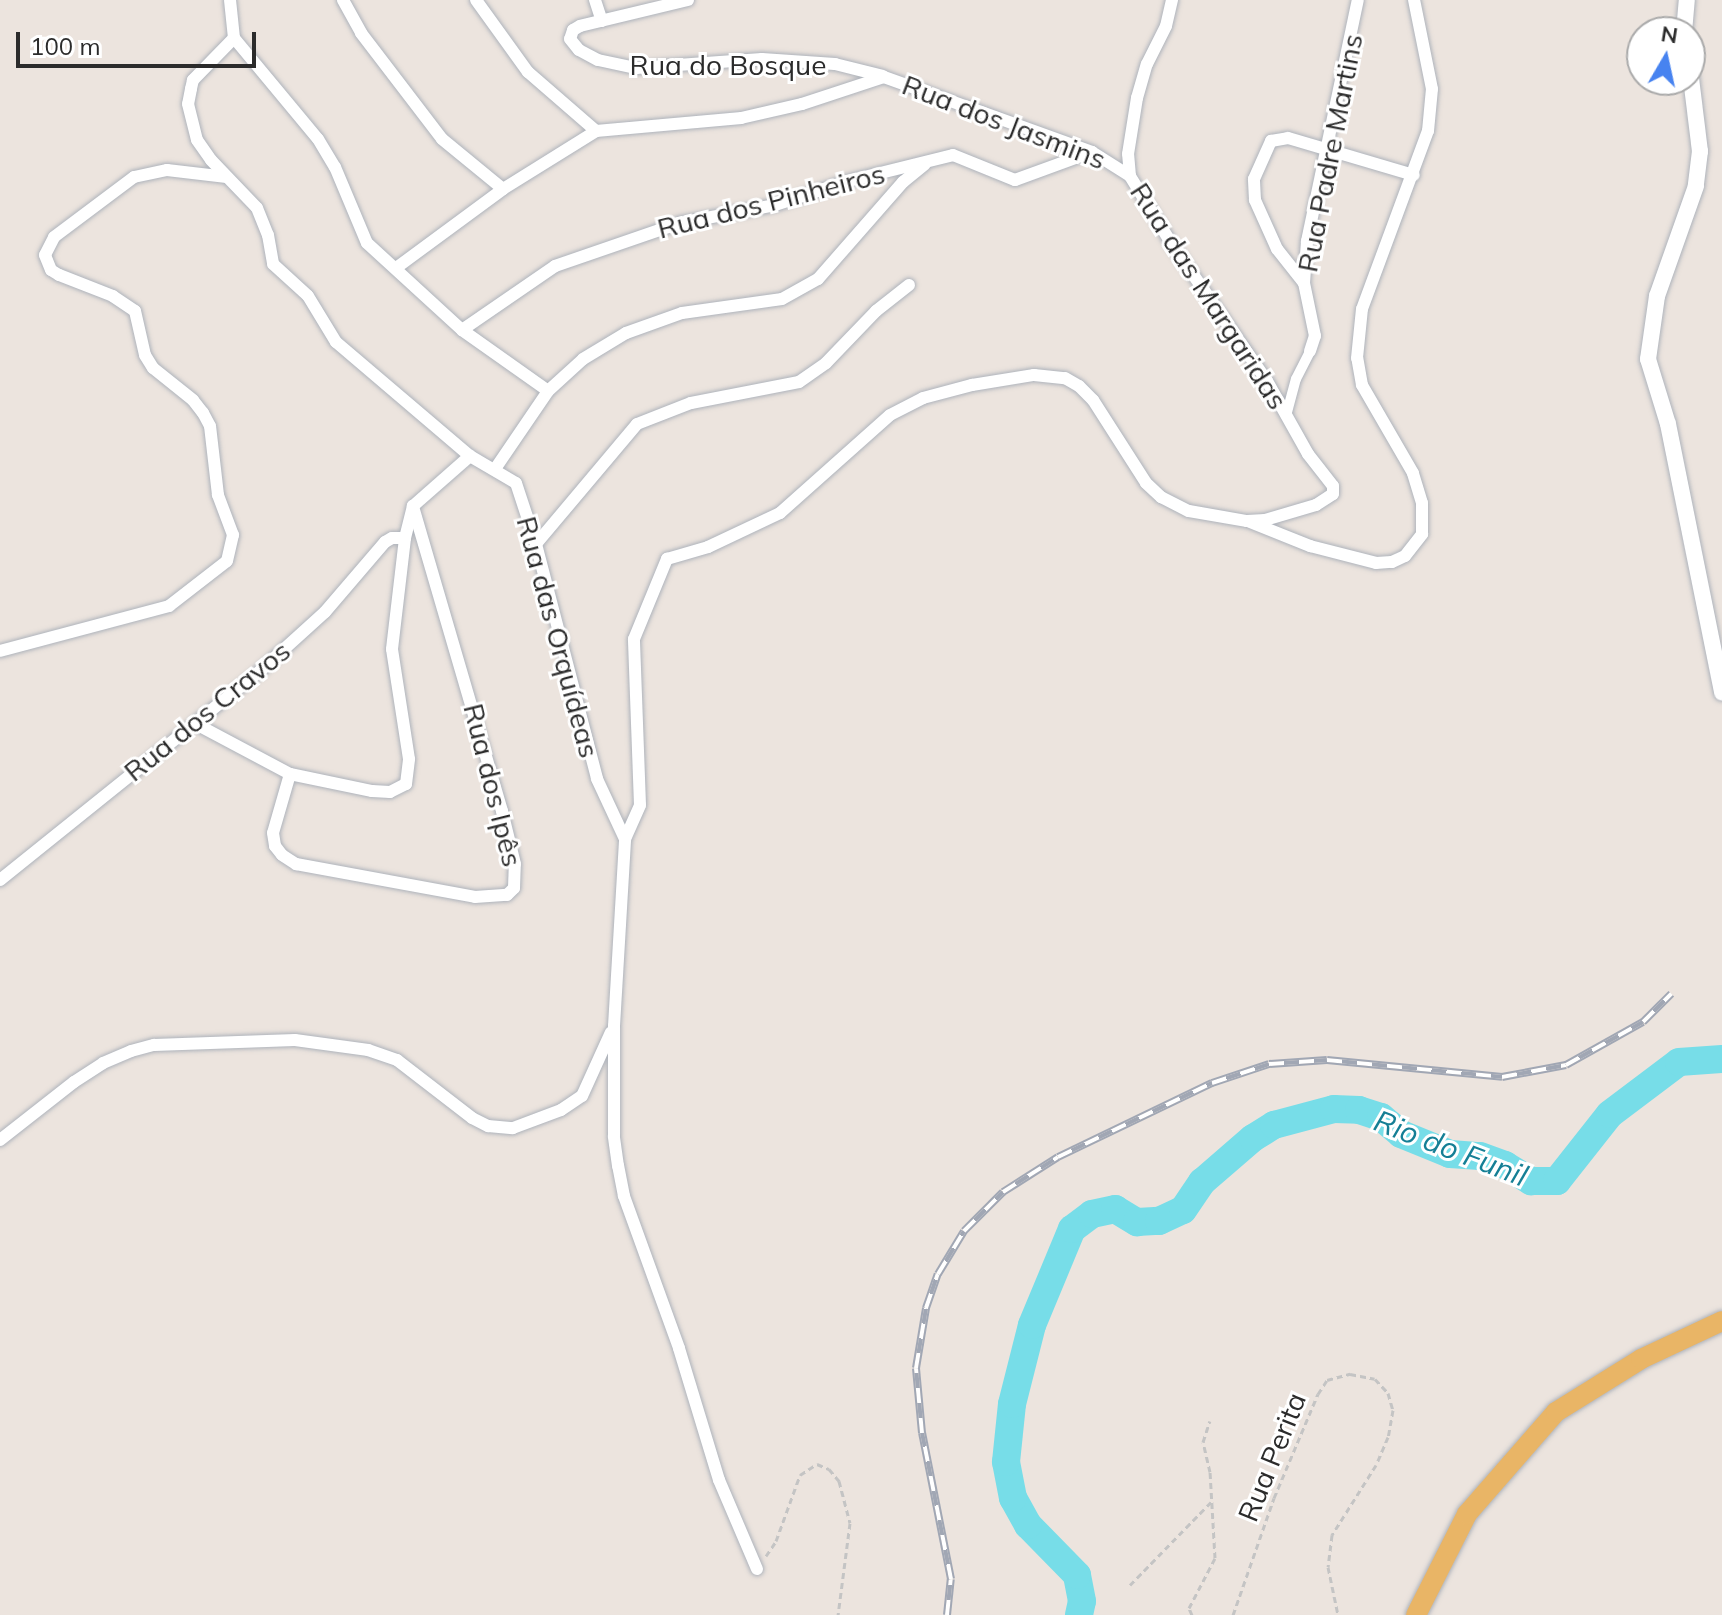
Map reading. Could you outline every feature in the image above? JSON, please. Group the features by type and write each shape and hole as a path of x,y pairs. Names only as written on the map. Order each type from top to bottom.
{"main road":[{"path":"1416,1615 1467,1514 1556,1412 1641,1359 1722,1321"}],"street":[{"path":"230,0 234,38 318,139 335,167 367,243 462,330 548,391"},
{"path":"343,0 361,33 442,139 503,189"},
{"path":"476,0 528,72 596,131"},
{"name":"Rua do Bosque","path":"595,0 602,21"},
{"name":"Rua do Bosque","path":"688,0 576,28 570,39 588,55 622,66 654,68 762,59 835,64 884,77"},
{"name":"Rua das Margaridas","path":"1172,0 1166,26 1147,64 1137,98 1128,154 1130,176 1173,246 1247,349 1334,490 1328,499 1316,505 1284,516 1247,521"},
{"name":"Rua Padre Martins","path":"1310,351 1315,325 1304,283 1307,241 1358,0"},
{"path":"757,1569 719,1480 679,1348 624,1196 614,1136 614,1026 625,839 640,805 634,639 667,559 708,547 780,513 890,415 923,398 972,385 1034,375 1065,378 1093,400 1133,467 1161,497 1189,511 1247,521 1310,546 1376,563 1392,562 1416,547 1423,518 1419,488 1362,385 1357,358 1362,309 1428,131 1432,89 1414,0"},
{"name":"Rua das Orquídeas","path":"234,38 193,80 188,104 197,140 262,217 273,264 308,296 336,342 470,456 516,483 536,544 597,779 625,839"},
{"name":"Rua dos Jasmins","path":"396,268 503,189 596,131 741,118 802,104 884,77 1092,152 1130,176"},
{"path":"1693,96 1700,151 1696,186 1657,296 1649,333 1648,359 1668,424 1722,693"},
{"path":"1304,283 1277,249 1255,200 1254,179 1271,141 1288,138 1414,175"},
{"name":"Rua dos Pinheiros","path":"462,330 555,266 680,223 775,205 953,155 965,157 1015,180 1092,152"},
{"path":"495,469 548,391 583,359 626,333 682,313 782,299 818,279 903,182 931,160"},
{"path":"0,651 169,606 227,561 233,535 218,495 210,426 193,400 153,368 145,355 135,311 113,296 51,270 45,255 54,237 134,177 167,170 227,177"},
{"path":"536,544 637,424 691,403 799,382 826,363 876,311 909,285"},
{"path":"1286,416 1296,379 1310,351"},
{"path":"196,724 290,774 372,791 390,792 406,784 409,759 392,649 405,538 413,506 470,456"},
{"name":"Rua dos Ipês","path":"290,774 273,833 275,846 296,864 475,897 507,895 514,888 515,864 502,811 413,506"},
{"name":"Rua dos Cravos","path":"0,880 196,724 325,612 385,542 392,538 405,538"},
{"path":"0,1140 74,1082 103,1063 131,1051 154,1045 295,1040 368,1050 397,1060 472,1118 488,1126 513,1128 561,1110 582,1096 614,1026"}],"path":[{"name":"Rua Perita","path":"1233,1615 1274,1498 1318,1394 1327,1380 1350,1374 1375,1379 1388,1393 1393,1410 1388,1437 1376,1465 1332,1535 1328,1567 1338,1615"},
{"path":"1192,1615 1189,1608 1215,1558 1212,1501 1203,1442 1210,1421"},
{"path":"757,1569 776,1541 800,1475 817,1464 829,1469 839,1481 850,1523 838,1615"},
{"path":"1130,1585 1212,1501"}],"waterway":[{"name":"Rio do Funil","path":"1079,1615 1082,1601 1077,1575 1028,1525 1013,1498 1006,1462 1012,1404 1032,1325 1072,1229 1092,1214 1115,1209 1137,1222 1159,1221 1183,1210 1202,1182 1253,1138 1274,1125 1334,1109 1359,1110 1381,1117 1401,1134 1450,1154 1480,1156 1505,1165 1531,1181 1557,1181 1610,1114 1679,1062 1722,1059"}],"railway":[{"path":"947,1615 951,1579 922,1433 916,1368 926,1308 938,1274 964,1231 1003,1192 1058,1157 1212,1083 1269,1064 1327,1060 1502,1077 1566,1065 1643,1022 1671,994"}]}
